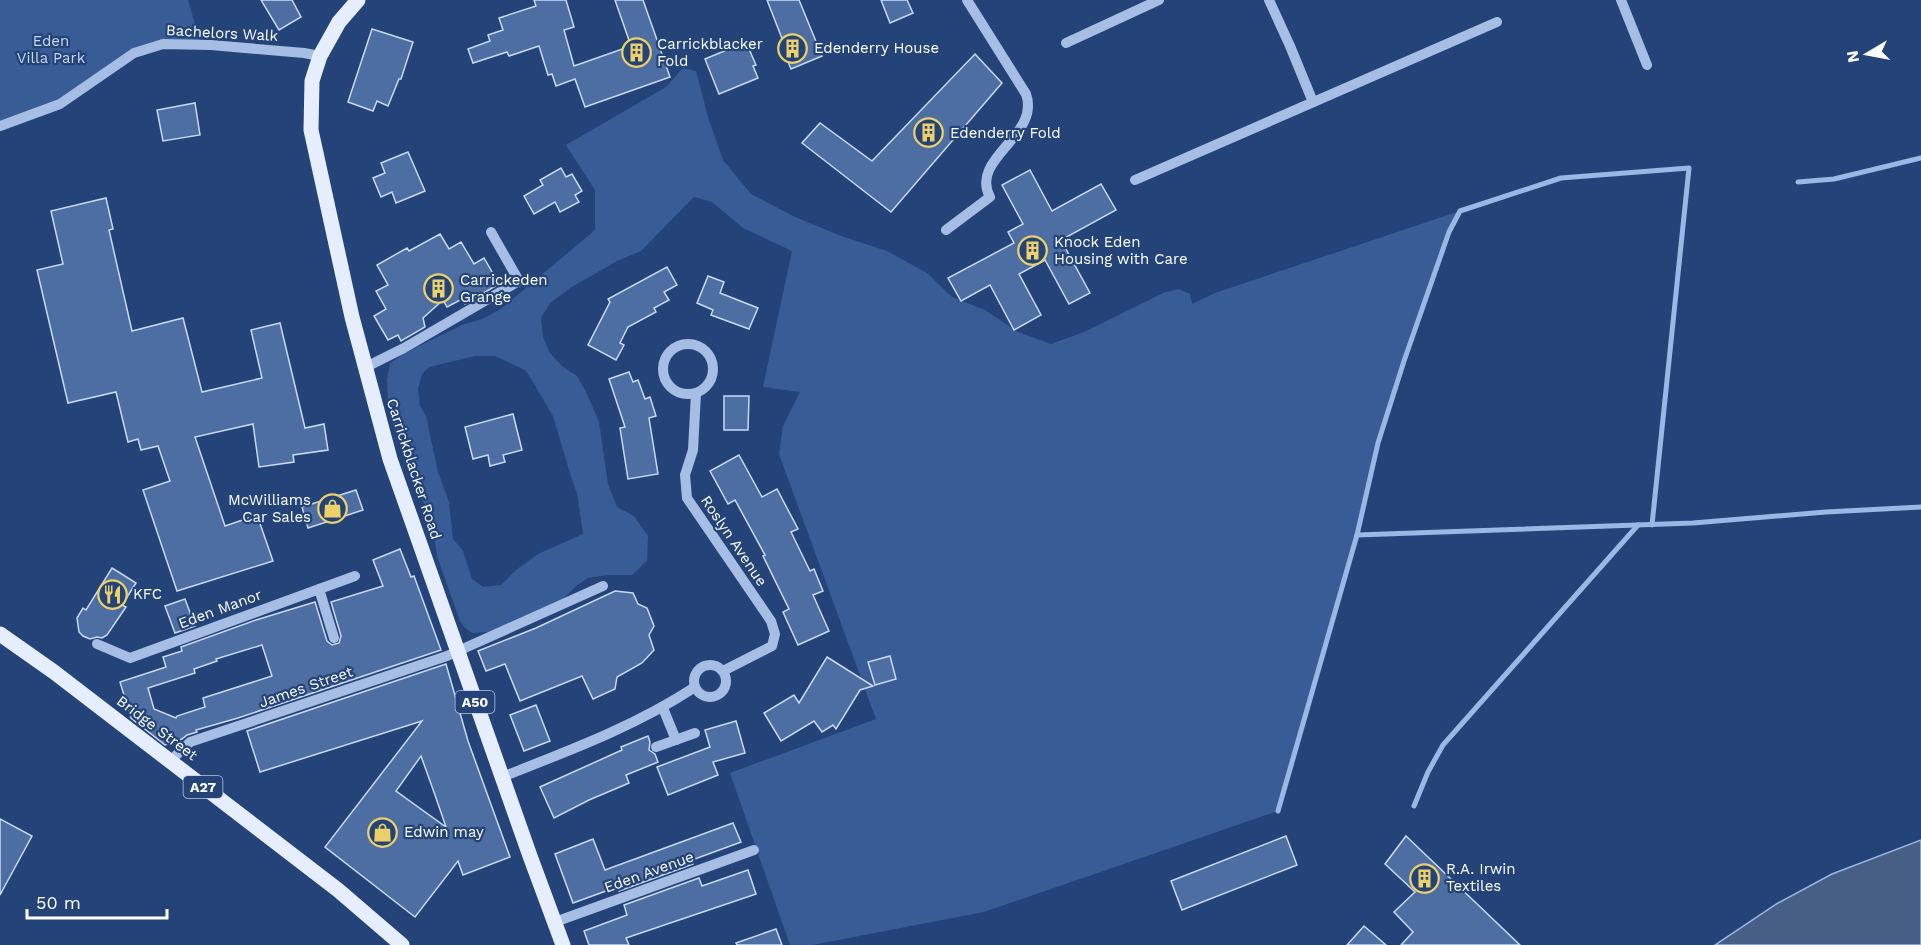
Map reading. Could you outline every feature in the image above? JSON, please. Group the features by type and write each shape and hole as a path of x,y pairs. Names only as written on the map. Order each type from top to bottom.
{"main road":[{"name":"Carrickblacker Road","path":"358,0 339,22 320,56 312,81 311,130 364,368 387,451 563,945"},
{"name":"Bridge Street","path":"0,634 54,672 338,890 392,942"}],"street":[{"path":"946,230 990,197 986,190 987,172 1024,123 1030,105 1026,94 967,0"},
{"path":"1066,43 1159,0"},
{"path":"1269,0 1313,102"},
{"path":"1621,0 1647,65"},
{"path":"1135,180 1497,22"},
{"name":"Bachelors Walk","path":"0,126 60,104 134,53 163,44 223,46 320,56"},
{"path":"364,368 404,348 519,281 491,232"},
{"path":"693,345 707,353 711,360 712,376 709,384 696,393 679,393 667,382 664,375 666,359 676,347 693,345"},
{"name":"Roslyn Avenue","path":"696,393 693,450 685,475 687,498 771,621 775,634 772,646 723,671"},
{"name":"Eden Manor","path":"97,644 130,658 355,576"},
{"name":"James Street","path":"170,761 190,742 457,651 603,586"},
{"path":"319,589 334,638"},
{"path":"705,665 715,665 726,676 725,687 717,695 707,697 695,687 696,671 705,665"},
{"path":"502,777 663,708 695,687"},
{"path":"663,708 676,740"},
{"path":"656,747 695,733"},
{"name":"Eden Avenue","path":"555,922 754,850"}],"green space":[{"name":"Eden Villa Park","path":"0,0 188,0 201,45 163,44 134,53 60,104 0,126"},
{"path":"683,68 696,71 708,117 723,160 751,194 793,216 841,236 887,251 927,273 952,297 985,310 1018,332 1051,344 1084,332 1163,293 1179,289 1190,294 1192,304 1215,293 1460,211 1449,232 1378,443 1357,535 1278,811 984,912 812,945 790,945 730,773 876,719 779,454 783,426 800,392 763,387 792,251 743,228 712,202 694,197 641,251 617,261 570,288 550,303 541,318 543,337 550,353 562,366 577,376 587,394 599,422 608,484 617,507 634,516 648,536 647,561 632,575 588,578 563,599 489,632 472,633 465,628 460,621 437,556 434,534 416,480 395,432 388,405 387,380 390,363 462,325 482,319 501,309 595,230 595,190 566,145 666,87","holes":["475,356 495,356 525,370 553,416 577,493 583,534 538,554 516,570 501,585 483,587 472,579 463,551 453,539 449,502 438,472 426,416 420,406 418,389 422,374 429,367"]}],"shaded area":[{"path":"1921,840 1921,945 1715,945 1778,903 1832,874"}],"building":[{"path":"261,0 292,0 301,17 279,30"},
{"name":"Carrickblacker Fold","path":"534,0 566,0 574,27 564,30 574,66 631,46 615,0 643,0 670,77 585,107 575,79 556,86 552,74 548,75 539,46 509,56 507,52 473,63 468,49 490,41 488,35 503,30 499,18 536,6"},
{"path":"767,0 799,0 822,56 791,69"},
{"name":"Edenderry House","path":"881,0 907,0 913,13 890,23"},
{"path":"372,29 413,42 401,79 399,79 388,106 377,101 373,111 348,102"},
{"path":"746,42 756,65 753,66 758,78 719,94 705,59"},
{"name":"Edenderry Fold","path":"975,54 1002,83 891,212 802,143 820,123 872,161"},
{"path":"195,103 200,135 163,141 157,110"},
{"path":"408,152 425,191 396,203 392,192 381,197 373,178 385,173 381,163"},
{"path":"561,168 566,177 572,174 582,191 575,195 579,202 560,212 555,202 534,214 524,196 543,185 540,180"},
{"name":"Knock Eden Housing with Care","path":"1030,170 1052,211 1101,184 1116,210 1061,240 1090,293 1069,304 1045,260 1019,274 1041,315 1014,330 990,285 961,301 948,278 1014,243 1008,232 1023,224 1002,185"},
{"path":"106,198 113,229 109,230 132,331 183,318 202,392 262,378 251,330 280,323 305,428 324,424 328,450 293,455 294,462 259,467 253,424 195,437 225,526 257,515 273,561 177,591 143,490 170,481 158,446 141,450 138,439 128,442 116,392 68,403 37,270 63,264 51,211"},
{"name":"Carrickeden Grange","path":"440,234 449,249 461,242 474,264 484,258 499,284 465,304 462,299 447,307 443,300 423,318 425,327 401,341 398,335 388,340 374,316 386,309 376,291 388,285 377,265 407,248 409,251"},
{"path":"667,267 677,285 664,292 669,300 654,308 656,312 628,327 620,343 624,345 616,360 588,345 610,302 608,299"},
{"path":"708,276 724,282 720,293 758,308 749,329 711,315 713,310 697,303"},
{"path":"629,372 633,382 638,380 645,399 650,397 656,416 649,418 658,474 628,479 620,428 625,427 609,379"},
{"path":"724,396 749,396 748,430 724,430"},
{"path":"513,414 522,450 503,455 505,462 490,466 488,455 473,459 465,427"},
{"path":"739,455 762,497 777,489 798,529 791,532 810,571 814,569 823,591 813,595 829,631 798,645 783,612 789,609 763,556 765,555 735,500 728,504 710,471"},
{"name":"McWilliams Car Sales","path":"356,490 363,510 308,528 302,507"},
{"path":"400,549 411,577 414,576 441,650 196,730 197,732 165,745 131,718 120,682 166,667 163,657 182,651 181,647 315,602 327,641 332,645 339,643 341,636 331,602 383,586 373,560","holes":["262,645 272,676 203,698 205,707 176,718 154,709 148,688 195,673 194,669 217,661 216,659"]},
{"name":"KFC","path":"112,568 136,583 122,605 126,607 107,635 90,639 79,632 77,618 83,608 86,610"},
{"path":"615,591 633,593 638,604 647,608 654,626 649,635 654,650 642,663 617,677 615,689 593,699 582,676 520,701 505,664 486,671 478,651 536,628"},
{"path":"185,599 195,626 175,633 165,606"},
{"path":"890,656 896,679 875,685 868,662"},
{"path":"827,657 873,686 860,690 836,729 833,725 822,732 814,721 781,741 764,713 794,695 799,703"},
{"path":"446,664 468,741 510,857 463,875 458,861 415,917 325,847 422,721 260,772 247,731","holes":["421,756 446,827 396,791"]},
{"path":"536,705 550,741 524,751 510,715"},
{"path":"736,721 745,753 713,762 718,775 668,795 657,767 710,747 705,730"},
{"path":"648,736 649,750 655,754 658,762 626,775 629,783 554,818 540,787"},
{"path":"0,819 32,836 0,895"},
{"path":"733,823 741,842 692,860 693,864 619,891 617,887 573,903 555,854 593,839 605,870"},
{"path":"1286,836 1297,865 1182,910 1171,881"},
{"name":"R.A. Irwin Textiles","path":"1406,836 1520,945 1401,945 1413,932 1394,912 1415,892 1385,864"},
{"path":"748,870 756,894 626,938 629,945 589,945 584,931 627,915 624,905 699,878 702,886"},
{"path":"1364,926 1386,945 1347,945"},
{"path":"776,929 782,945 737,945 736,943"}],"waterway":[{"path":"1798,182 1834,179 1921,158"},
{"path":"1278,811 1357,535 1378,443 1449,232 1460,211 1561,178 1689,168 1652,525"},
{"path":"1357,535 1693,523 1921,507"},
{"path":"1414,806 1428,772 1443,745 1638,525"}],"place":[{"name":"Edenderry House","path":"793,48"},
{"name":"Carrickblacker Fold","path":"636,53"},
{"name":"Edenderry Fold","path":"929,133"},
{"name":"Knock Eden Housing with Care","path":"1033,251"},
{"name":"Carrickeden Grange","path":"439,289"},
{"name":"McWilliams Car Sales","path":"332,509"},
{"name":"KFC","path":"112,594"},
{"name":"Edwin may","path":"383,832"},
{"name":"R.A. Irwin Textiles","path":"1425,878"}]}
